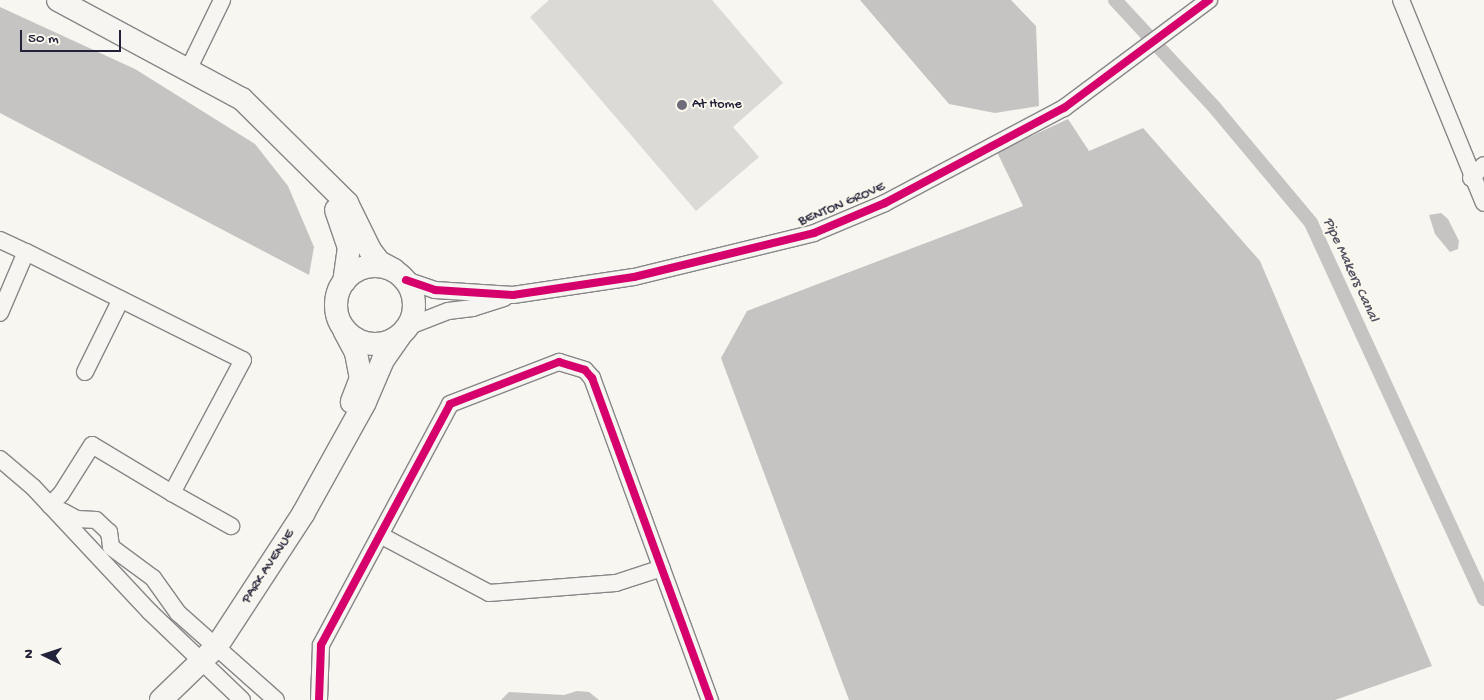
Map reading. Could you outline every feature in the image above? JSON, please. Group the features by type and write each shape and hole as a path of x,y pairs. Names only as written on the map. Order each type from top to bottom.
{"street":[{"path":"58,0 189,68 242,99 270,123 333,192 347,203 379,262 400,275 414,309 403,331 371,344 344,330 337,316 336,301 344,282 349,247 333,192"},
{"path":"189,68 222,0"},
{"name":"BENTON GROVE","path":"403,331 448,311 472,308 513,295 634,277 814,233 885,202 992,144 1064,108 1209,0"},
{"path":"1406,2 1471,178 1484,203"},
{"path":"1471,178 1484,165"},
{"path":"0,240 244,360 172,493"},
{"path":"0,313 26,252"},
{"path":"344,282 364,267 400,275"},
{"name":"BENTON GROVE","path":"400,275 435,290 513,295"},
{"path":"85,372 121,299"},
{"name":"PARK AVENUE","path":"344,330 356,353 361,378 352,403 354,418"},
{"name":"PARK AVENUE","path":"161,700 202,663 217,646 303,514 403,331"},
{"path":"319,700 321,645 450,404 559,362 585,370 592,378 710,700"},
{"path":"52,507 92,445 231,526"},
{"path":"0,459 52,507 202,663 242,700"},
{"path":"52,507 77,519 96,520 109,532 112,547 153,578 178,613 276,700"},
{"path":"380,535 489,593 616,583 662,568"}],"shaded area":[{"path":"860,0 1011,0 1036,26 1039,106 995,113 949,104"},
{"path":"0,7 135,69 255,144 288,186 314,247 309,275 0,113"},
{"path":"1068,119 1089,151 1143,128 1260,261 1432,666 1335,700 849,700 721,358 747,311 1023,206 997,152"},
{"path":"1441,213 1448,219 1459,241 1458,249 1450,252 1435,234 1429,215"},
{"path":"577,691 589,692 599,700 501,700 509,692 564,695"}],"building":[{"name":"At Home","path":"549,0 712,0 783,83 733,127 759,157 696,211 530,17"}],"waterway":[{"name":"Pipe Makers Canal","path":"1115,0 1215,108 1311,223 1484,599"}],"cycle path":[{"path":"406,280 435,290 513,295 634,277 814,233 885,203 1064,108 1209,0"},
{"path":"319,700 321,645 450,404 559,362 585,370 592,378 710,700"}],"place":[{"name":"At Home","path":"682,105"}]}
